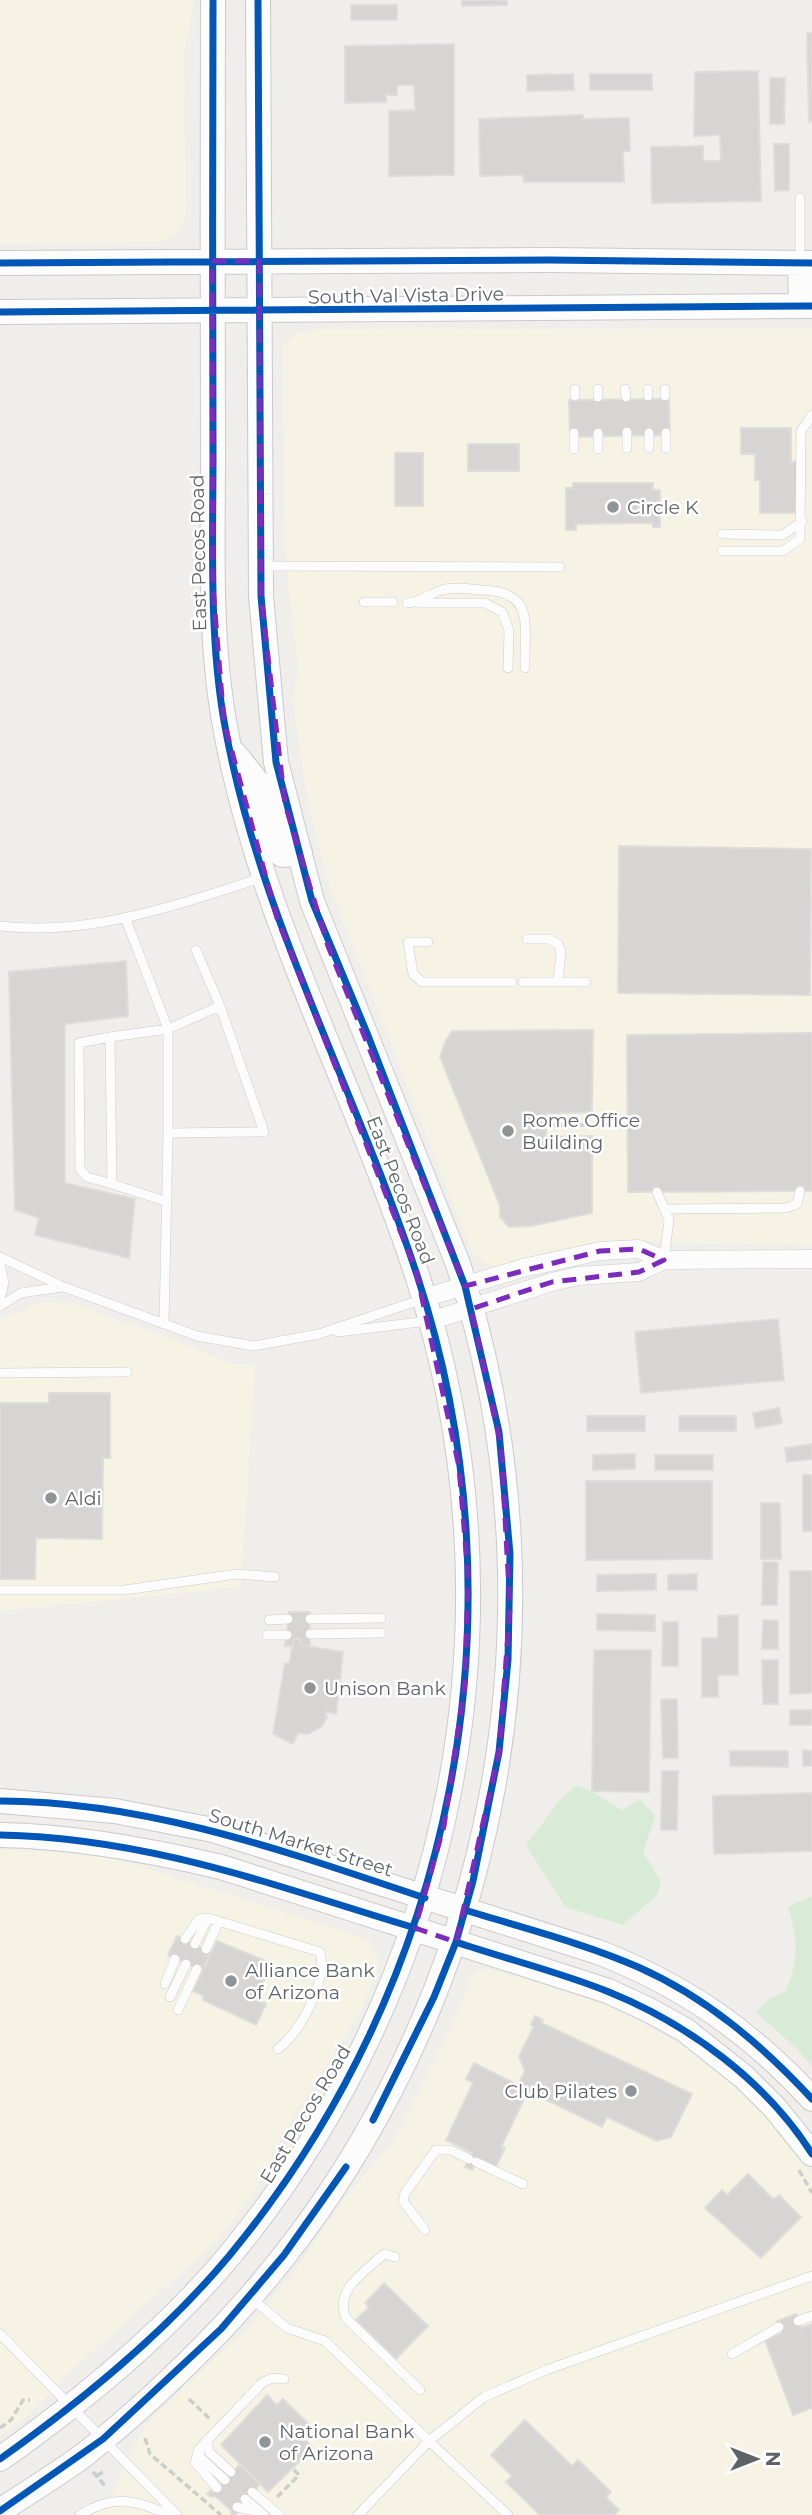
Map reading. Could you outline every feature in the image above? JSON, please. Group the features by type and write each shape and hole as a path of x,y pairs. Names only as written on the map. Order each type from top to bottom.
{"main road":[{"name":"East Pecos Road","path":"0,2459 71,2406 166,2323 229,2256 259,2217 345,2087 387,1999 425,1898 444,1826 465,1683 468,1629 465,1520 459,1467 427,1310 264,877 230,748 219,681 214,609 213,0"},
{"name":"East Pecos Road","path":"0,2511 103,2440 184,2365 250,2297 337,2183 387,2096 456,1942 499,1752 508,1660 510,1554 501,1446 468,1298 368,1033 328,946 312,901 276,762 264,643 260,566 258,0"},
{"name":"South Val Vista Drive","path":"0,263 549,260 806,263"},
{"path":"806,263 806,306"},
{"name":"South Val Vista Drive","path":"0,312 212,313 806,306"},
{"path":"230,748 262,788 277,851 282,855 300,853"},
{"name":"South Market Street","path":"0,1801 115,1811 213,1830 598,1952 674,1985 735,2025 785,2070 812,2099"},
{"path":"0,1835 69,1839 221,1867 608,1991 685,2030 744,2077 775,2108 802,2157"}],"street":[{"path":"427,1310 468,1298 578,1276 639,1272 664,1261 812,1259"}],"lane":[{"path":"800,198 806,263"},
{"path":"722,551 783,551 800,539 801,431 812,415"},
{"path":"626,432 627,448"},
{"path":"574,433 574,449"},
{"path":"598,433 598,449"},
{"path":"649,433 649,448"},
{"path":"666,433 666,448"},
{"path":"722,534 783,535 802,521"},
{"path":"260,566 560,567"},
{"path":"508,668 509,630 502,612 485,603 410,603 444,589 505,590 519,601 524,621 525,668"},
{"path":"364,602 393,602"},
{"path":"0,926 37,931 125,917 264,877"},
{"path":"125,917 167,1029 164,1324"},
{"path":"527,939 550,939 558,944 558,982"},
{"path":"428,942 408,942 413,974 422,982 512,982"},
{"path":"167,1133 264,1132 220,1006 196,950"},
{"path":"523,982 586,982"},
{"path":"165,1201 87,1177 80,1169 79,1043 167,1029 220,1006"},
{"path":"110,1037 112,1184"},
{"path":"665,1209 786,1208 797,1204 800,1191"},
{"path":"657,1192 669,1220 664,1261"},
{"path":"0,1257 64,1287 197,1336 253,1346 427,1310"},
{"path":"0,1265 4,1282 0,1299"},
{"path":"0,1306 21,1293 64,1287"},
{"path":"318,1334 427,1310"},
{"path":"0,1373 127,1372"},
{"path":"0,1590 125,1590 237,1574 275,1577"},
{"path":"310,1619 381,1618"},
{"path":"269,1620 288,1619"},
{"path":"310,1634 381,1633"},
{"path":"267,1635 287,1635"},
{"path":"195,1944 208,1917"},
{"path":"185,1939 199,1919 208,1917 320,1952 323,1963 321,1974 302,2021 290,2039 278,2049"},
{"path":"206,1949 219,1921"},
{"path":"165,1984 175,1959"},
{"path":"170,1997 186,1964"},
{"path":"178,2010 197,1969"},
{"path":"425,2230 403,2201 405,2193 436,2150 450,2150 523,2184"},
{"path":"395,2257 384,2254 345,2291 342,2307 346,2318 420,2390"},
{"path":"358,2515 429,2441 484,2397 546,2370 812,2276"},
{"path":"250,2297 287,2329 325,2341 508,2515"},
{"path":"798,2321 812,2316"},
{"path":"732,2354 779,2327"},
{"path":"0,2334 177,2515"},
{"path":"217,2488 195,2462 199,2449 262,2383 272,2378 284,2379"},
{"path":"199,2449 200,2457 228,2476 209,2452 207,2440"},
{"path":"263,2514 249,2495 278,2515"},
{"path":"80,2515 116,2500 150,2506 171,2515"},
{"path":"237,2507 263,2514"}],"path":[{"path":"548,1125 628,1125"},
{"path":"802,2157 812,2193"},
{"path":"189,2399 219,2427"},
{"path":"0,2428 11,2420 23,2400 30,2400"},
{"path":"145,2438 150,2454 221,2515"},
{"path":"272,2502 299,2475 293,2469"},
{"path":"104,2471 97,2476 107,2488"}],"highlighted area":[{"path":"212,261 259,261 261,596 285,804 328,946 465,1286 600,1251 639,1249 664,1260 639,1272 552,1282 471,1309 501,1446 510,1608 499,1752 456,1942 415,1928 444,1826 465,1683 468,1576 459,1467 416,1271 277,918 224,722 213,588"}],"shaded area":[{"path":"0,0 195,0 184,51 186,214 178,234 160,242 0,243"},
{"path":"812,328 812,1246 631,1241 556,1249 500,1265 488,1265 472,1253 328,881 309,805 292,699 298,673 284,540 283,346 298,333 324,329"},
{"path":"44,1302 79,1304 106,1317 154,1332 230,1363 255,1366 241,1587 0,1611 0,1319"},
{"path":"0,1849 93,1855 127,1862 361,1937 370,1942 380,1964 362,2009 285,2131 255,2191 216,2242 77,2365 25,2418 0,2436"},
{"path":"492,1969 606,2005 708,2061 752,2101 796,2151 812,2176 812,2515 91,2515 106,2506 145,2425 250,2325 294,2272 343,2201 395,2139 447,2036 472,1977 480,1971"}],"green space":[{"path":"576,1786 587,1789 622,1810 640,1799 655,1816 643,1852 661,1881 658,1894 623,1925 565,1907 526,1845 555,1806"},
{"path":"812,1896 812,2067 798,2050 756,2012 769,1999 785,1992 790,1982 796,1950 788,1907"}],"building":[{"path":"462,0 507,0 507,5 462,6"},
{"path":"351,5 397,5 397,20 351,20"},
{"path":"807,33 812,33 812,121 809,122"},
{"path":"454,44 454,175 389,176 389,111 415,110 414,85 397,85 397,95 386,95 386,102 345,103 345,46"},
{"path":"758,71 761,201 652,203 651,147 703,146 703,161 721,161 720,135 694,136 695,72"},
{"path":"573,74 574,90 527,91 527,75"},
{"path":"590,74 652,74 652,90 590,90"},
{"path":"770,78 785,78 784,124 770,124"},
{"path":"583,115 583,119 629,118 630,151 623,151 624,182 524,182 523,175 480,176 479,119"},
{"path":"774,144 789,144 789,190 775,191"},
{"path":"669,399 670,435 570,437 569,400"},
{"path":"741,428 791,428 791,462 797,462 797,513 760,513 760,480 755,480 755,454 741,454"},
{"path":"468,444 519,444 519,471 468,471"},
{"path":"395,453 423,453 423,506 395,506"},
{"name":"Circle K","path":"573,483 653,483 653,490 660,490 660,527 653,527 653,523 576,524 576,530 566,530 566,488 573,488"},
{"path":"619,846 811,849 810,995 618,993"},
{"path":"126,961 128,1016 65,1024 65,1183 135,1199 129,1258 35,1235 39,1218 15,1210 9,972"},
{"name":"Rome Office Building","path":"593,1030 592,1112 546,1114 546,1137 592,1136 592,1213 531,1226 509,1227 500,1217 500,1206 440,1057 445,1042 452,1031"},
{"path":"812,1033 812,1191 628,1192 627,1035"},
{"path":"778,1319 784,1380 641,1393 635,1332"},
{"name":"Aldi","path":"49,1393 110,1393 110,1458 103,1458 102,1539 36,1538 35,1579 0,1579 0,1403 49,1403"},
{"path":"779,1408 782,1423 756,1428 753,1413"},
{"path":"587,1416 645,1416 645,1431 587,1431"},
{"path":"679,1416 736,1416 736,1431 679,1431"},
{"path":"812,1444 812,1459 787,1462 785,1448"},
{"path":"635,1454 635,1469 593,1470 593,1455"},
{"path":"655,1455 713,1455 713,1470 655,1470"},
{"path":"803,1475 812,1475 812,1531 803,1531"},
{"path":"586,1481 712,1481 712,1559 586,1560"},
{"path":"761,1503 780,1503 781,1559 761,1559"},
{"path":"763,1562 778,1562 777,1605 762,1605"},
{"path":"790,1571 812,1571 812,1693 790,1694"},
{"path":"656,1574 656,1590 597,1591 597,1575"},
{"path":"697,1574 697,1590 668,1590 668,1575"},
{"path":"289,1612 310,1612 310,1647 301,1645 300,1639 294,1639 293,1646 285,1646"},
{"path":"597,1614 655,1615 655,1631 597,1630"},
{"path":"738,1615 738,1675 718,1675 718,1697 702,1697 702,1638 718,1638 718,1616"},
{"path":"763,1620 778,1621 778,1649 762,1649"},
{"path":"663,1622 678,1622 678,1666 662,1666"},
{"name":"Unison Bank","path":"294,1639 300,1639 301,1645 343,1652 336,1714 325,1712 327,1717 322,1726 308,1734 298,1733 293,1744 273,1734 285,1663 289,1664"},
{"path":"594,1650 651,1650 649,1792 592,1791"},
{"path":"762,1660 778,1660 778,1704 763,1704"},
{"path":"677,1699 678,1758 663,1758 661,1700"},
{"path":"790,1710 812,1710 812,1725 790,1725"},
{"path":"803,1750 812,1751 812,1766 803,1766"},
{"path":"730,1751 788,1751 788,1767 730,1766"},
{"path":"662,1771 678,1771 677,1830 661,1830"},
{"path":"812,1793 812,1851 714,1854 713,1796"},
{"path":"177,1936 211,1952 202,1971 168,1955"},
{"name":"Alliance Bank of Arizona","path":"217,1941 271,1963 256,1999 266,2004 256,2025 203,2000 204,1996 193,1991"},
{"path":"535,2016 543,2020 542,2023 692,2094 671,2137 657,2141 607,2117 602,2127 528,2091 501,2147 505,2148 496,2167 478,2158 472,2170 465,2167 472,2153 446,2140 473,2083 466,2079 474,2063 518,2085 525,2071 519,2056 534,2026 531,2025"},
{"path":"748,2174 774,2200 779,2195 801,2217 761,2258 705,2208 722,2190 727,2195"},
{"path":"384,2283 428,2326 396,2359 356,2320 369,2307 365,2303"},
{"path":"796,2314 801,2328 812,2324 812,2408 793,2415 765,2340 782,2333 777,2321"},
{"name":"National Bank of Arizona","path":"267,2395 277,2405 283,2399 314,2429 304,2439 313,2448 268,2492 221,2445"},
{"path":"525,2420 572,2466 578,2460 611,2492 606,2497 619,2510 614,2515 540,2515 506,2482 512,2476 491,2455"},
{"path":"239,2465 260,2484 235,2515 231,2515 231,2510 215,2496 207,2494 211,2490 214,2492"}],"cycle path":[{"path":"0,2459 121,2365 204,2285 229,2256 307,2150 369,2035 417,1915 449,1790 466,1662 466,1532 450,1403 417,1275 393,1206 310,1001 260,864 224,721 216,655 213,588 213,0"},
{"path":"258,0 261,596 276,762 312,901 367,1033 465,1286 499,1432 510,1554 508,1660 499,1752 473,1881 456,1942 434,1997 373,2120"},
{"path":"0,263 549,260 812,263"},
{"path":"0,312 812,306"},
{"path":"0,1801 55,1803 109,1810 216,1832 425,1898"},
{"path":"0,1835 55,1838 160,1855 262,1881 415,1928"},
{"path":"465,1910 596,1950 663,1979 732,2024 812,2099"},
{"path":"456,1942 609,1992 668,2021 696,2038 748,2079 772,2102 812,2154"},
{"path":"0,2511 103,2439 221,2329 284,2255 346,2167"}],"place":[{"name":"Circle K","path":"613,507"},
{"name":"Rome Office Building","path":"508,1131"},
{"name":"Aldi","path":"51,1498"},
{"name":"Unison Bank","path":"310,1688"},
{"name":"Alliance Bank of Arizona","path":"231,1981"},
{"name":"Club Pilates","path":"631,2091"},
{"name":"National Bank of Arizona","path":"265,2442"}]}
